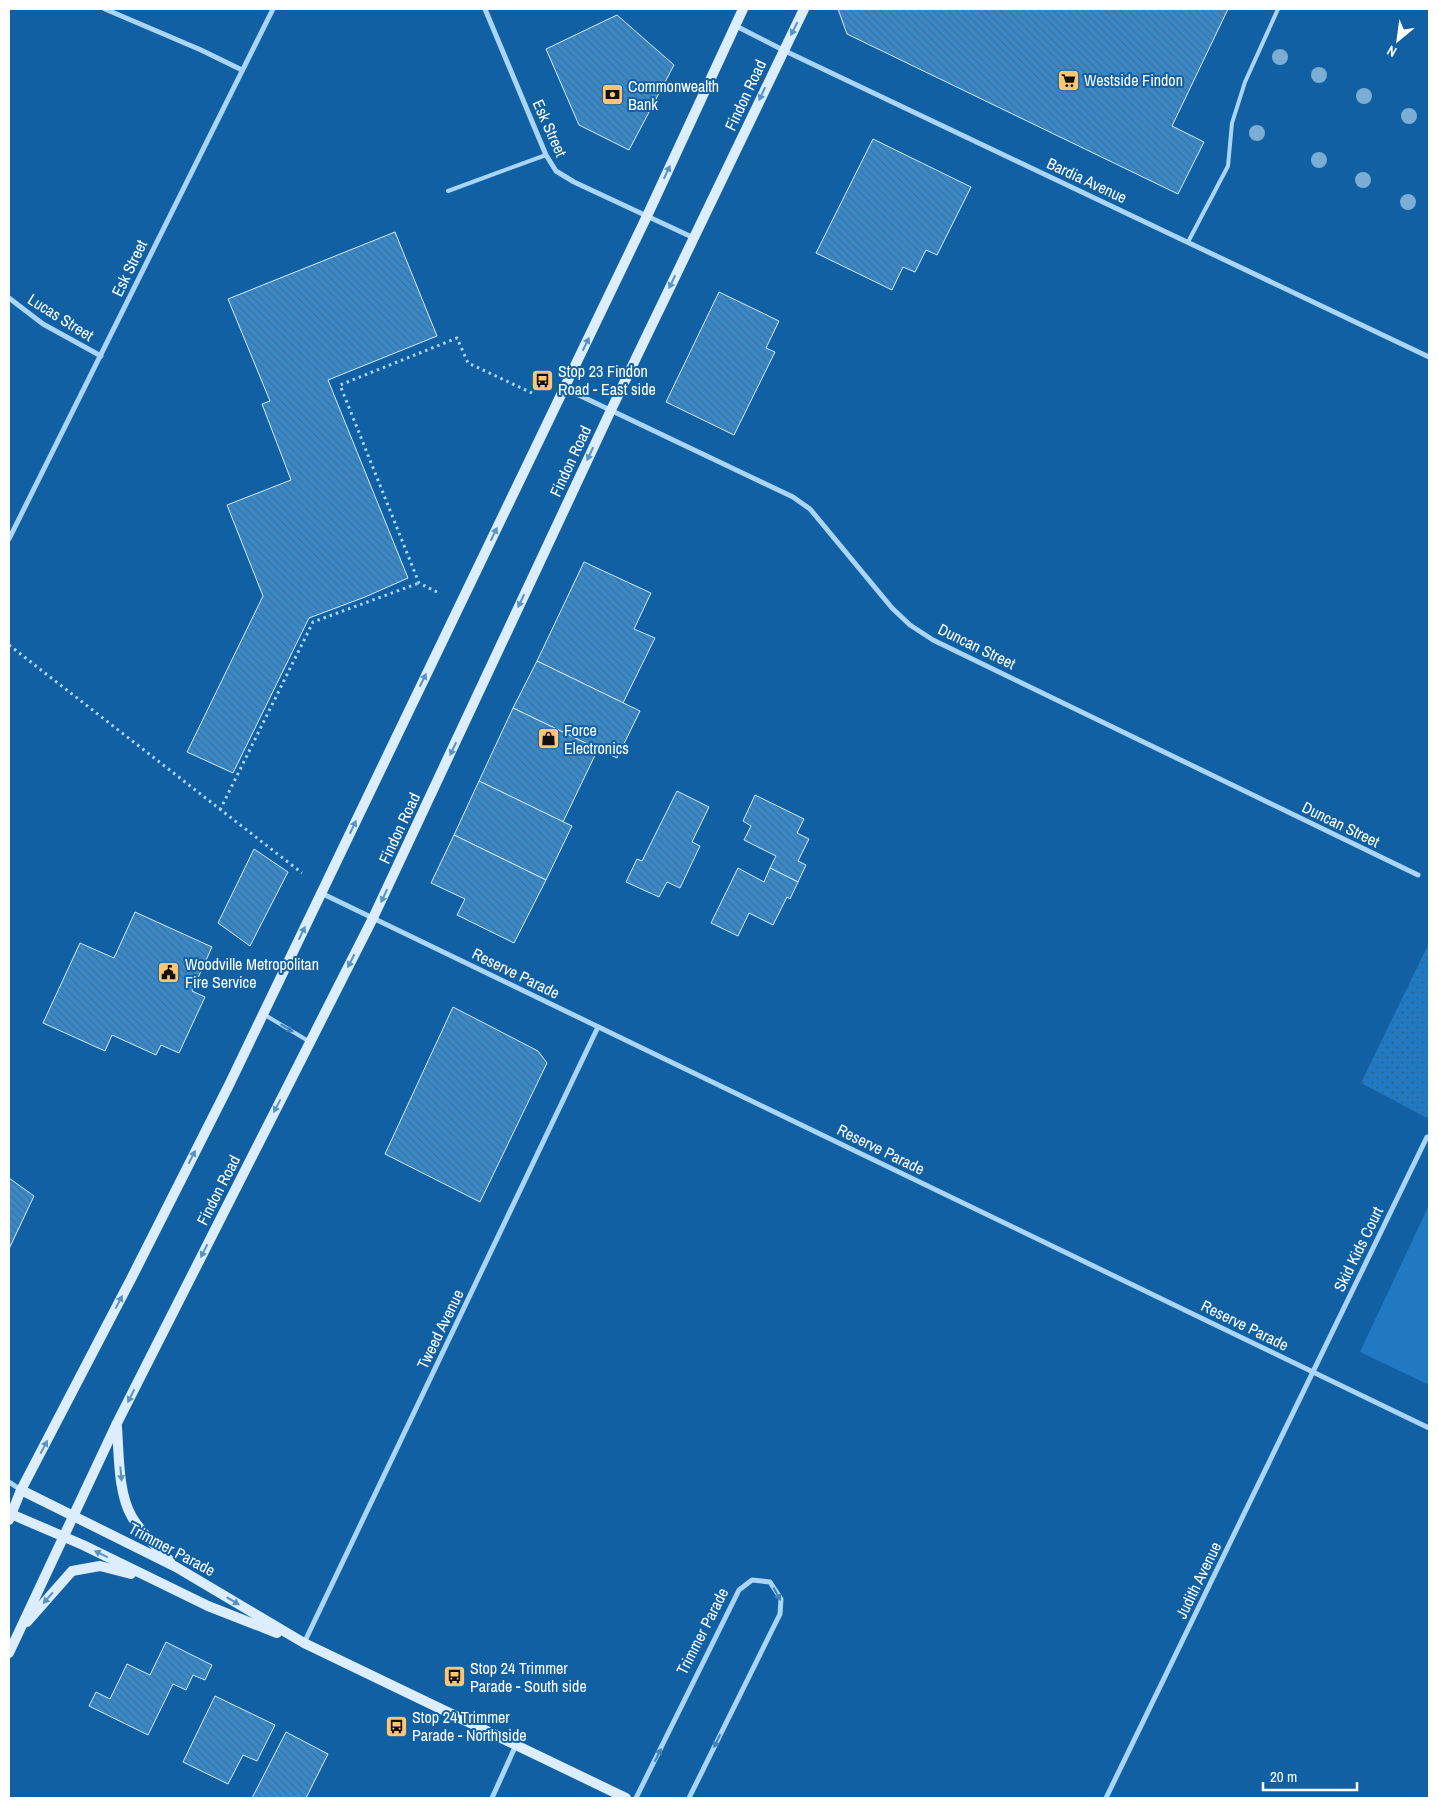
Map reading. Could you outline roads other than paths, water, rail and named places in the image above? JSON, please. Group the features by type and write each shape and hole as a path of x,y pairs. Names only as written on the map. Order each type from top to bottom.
{"main road":[{"path":"10,1515 21,1490 229,1085 647,216 743,9"},
{"name":"Findon Road","path":"9,1654 116,1425 373,918 611,410 804,9"},
{"path":"116,1425 122,1490 131,1516 145,1535 176,1567"},
{"name":"Trimmer Parade","path":"21,1490 176,1567 304,1643"},
{"name":"Trimmer Parade","path":"10,1515 64,1536 208,1606 304,1643 626,1798"},
{"path":"20,1630 72,1571 100,1566 152,1579"}],"street":[{"path":"105,9 201,50 242,70"},
{"name":"Esk Street","path":"9,539 273,9"},
{"name":"Esk Street","path":"485,9 546,155 556,171 574,182 694,238"},
{"name":"Bardia Avenue","path":"734,25 783,50 1429,356"},
{"name":"Lucas Street","path":"9,298 43,324 101,356"},
{"name":"Duncan Street","path":"564,388 793,496 810,509 892,608 910,625 933,640 1418,876"},
{"name":"Reserve Parade","path":"321,893 1429,1428"},
{"name":"Tweed Avenue","path":"304,1643 598,1027"},
{"name":"Skid Kids Court","path":"1312,1372 1427,1137"},
{"name":"Judith Avenue","path":"1106,1798 1312,1372"},
{"path":"9,1482 21,1490"},
{"name":"Trimmer Parade","path":"636,1798 738,1590 752,1580 770,1582 781,1599 780,1614 689,1798"},
{"path":"492,1798 516,1745"}],"lane":[{"path":"1188,242 1228,166 1232,123 1245,82 1278,9"},
{"path":"448,191 546,155"},
{"path":"263,1014 311,1042"}],"place":[{"name":"Westside Findon","path":"1068,80"},
{"name":"Commonwealth Bank","path":"612,95"},
{"name":"Stop 23 Findon Road - East side","path":"542,380"},
{"name":"Force Electronics","path":"548,739"},
{"name":"Woodville Metropolitan Fire Service","path":"169,973"},
{"name":"Stop 24 Trimmer Parade - South side","path":"454,1677"},
{"name":"Stop 24 Trimmer Parade - North side","path":"396,1726"}]}
